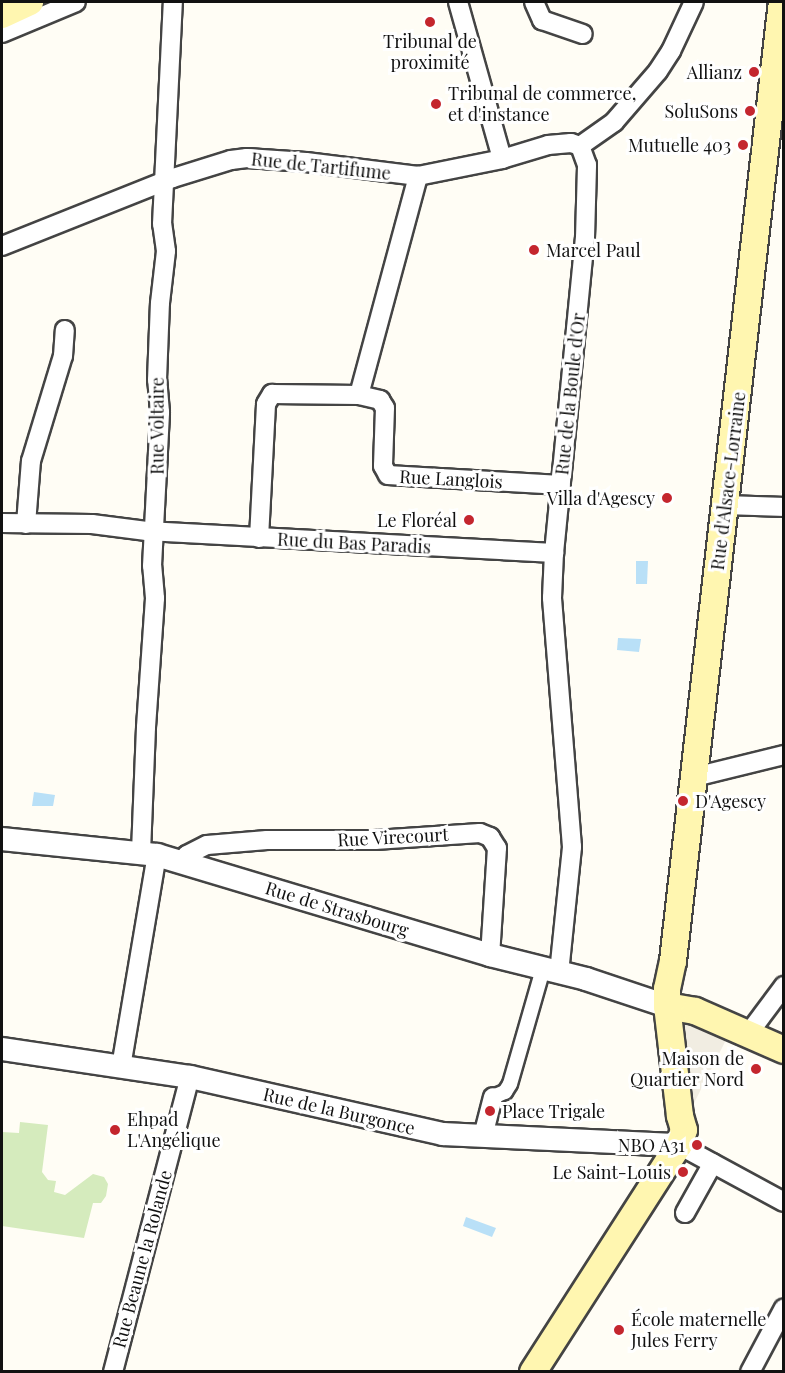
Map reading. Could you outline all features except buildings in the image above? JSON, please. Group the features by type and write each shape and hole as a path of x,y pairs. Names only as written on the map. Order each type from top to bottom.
{"main road":[{"path":"2,14 25,2"},
{"name":"Rue d'Alsace-Lorraine","path":"679,1145 684,1130 680,1116 667,1006 674,961 782,2"},
{"path":"674,961 675,975 686,1001 695,1011"},
{"path":"667,1006 695,1011 783,1050"},
{"path":"533,1371 679,1145"}],"street":[{"path":"2,33 76,2"},
{"name":"Rue Voltaire","path":"121,1066 149,853 146,727 155,598 152,566 160,412 157,381 160,303 166,251 162,224 166,182 173,2"},
{"path":"458,2 502,159"},
{"path":"534,2 542,20 583,34"},
{"path":"580,146 614,122 658,71 671,51 694,2"},
{"name":"Rue de Tartifume","path":"2,246 204,167 247,158 306,162 418,176 502,159 558,144 580,146"},
{"name":"Rue de la Boule d'Or","path":"551,971 572,847 555,660 552,598 554,553 586,207 587,165 580,146"},
{"path":"359,395 418,176"},
{"path":"26,524 31,461 63,356 65,330"},
{"name":"Rue Langlois","path":"259,538 267,398 272,394 359,395 380,400 385,408 383,466 388,475 561,485"},
{"path":"726,505 783,507"},
{"name":"Rue du Bas Paradis","path":"2,523 92,524 259,538 554,553"},
{"path":"694,777 783,755"},
{"name":"Rue Virecourt","path":"182,861 187,855 207,844 267,840 375,840 480,832 490,837 497,848 490,955"},
{"name":"Rue de Strasbourg","path":"2,839 149,853 182,861 490,955 667,1006"},
{"path":"483,1136 493,1097 505,1092 510,1084 551,971"},
{"path":"749,1033 783,986"},
{"name":"Rue de la Burgonce","path":"2,1049 190,1077 422,1130 483,1136 679,1145"},
{"name":"Rue Beaune la Rolande","path":"112,1371 190,1077"},
{"path":"679,1145 783,1202"},
{"path":"685,1213 713,1163"},
{"path":"750,1371 783,1308"}],"green space":[{"path":"20,1122 48,1125 42,1172 48,1180 56,1181 54,1192 65,1195 93,1174 104,1177 108,1184 106,1196 101,1203 93,1203 84,1238 2,1226 2,1132 19,1133"}],"shaded area":[{"path":"687,1021 728,1036 690,1111 683,1030"}],"water":[{"path":"636,561 648,561 647,584 636,584"},
{"path":"618,638 641,639 639,652 617,650"},
{"path":"34,792 55,795 53,806 32,806"},
{"path":"466,1217 496,1228 492,1237 463,1226"}],"place":[{"name":"Tribunal de proximité","path":"430,22"},
{"name":"Allianz","path":"754,72"},
{"name":"Tribunal de commerce, et d'instance","path":"436,104"},
{"name":"SoluSons","path":"750,111"},
{"name":"Mutuelle 403","path":"743,145"},
{"name":"Marcel Paul","path":"534,250"},
{"name":"Villa d'Agescy","path":"667,498"},
{"name":"Le Floréal","path":"469,520"},
{"name":"D'Agescy","path":"683,801"},
{"name":"Maison de Quartier Nord","path":"756,1069"},
{"name":"Place Trigale","path":"490,1111"},
{"name":"Ehpad L'Angélique","path":"115,1130"},
{"name":"NBO A31","path":"697,1145"},
{"name":"Le Saint-Louis","path":"683,1172"},
{"name":"École maternelle Jules Ferry","path":"619,1330"}]}
